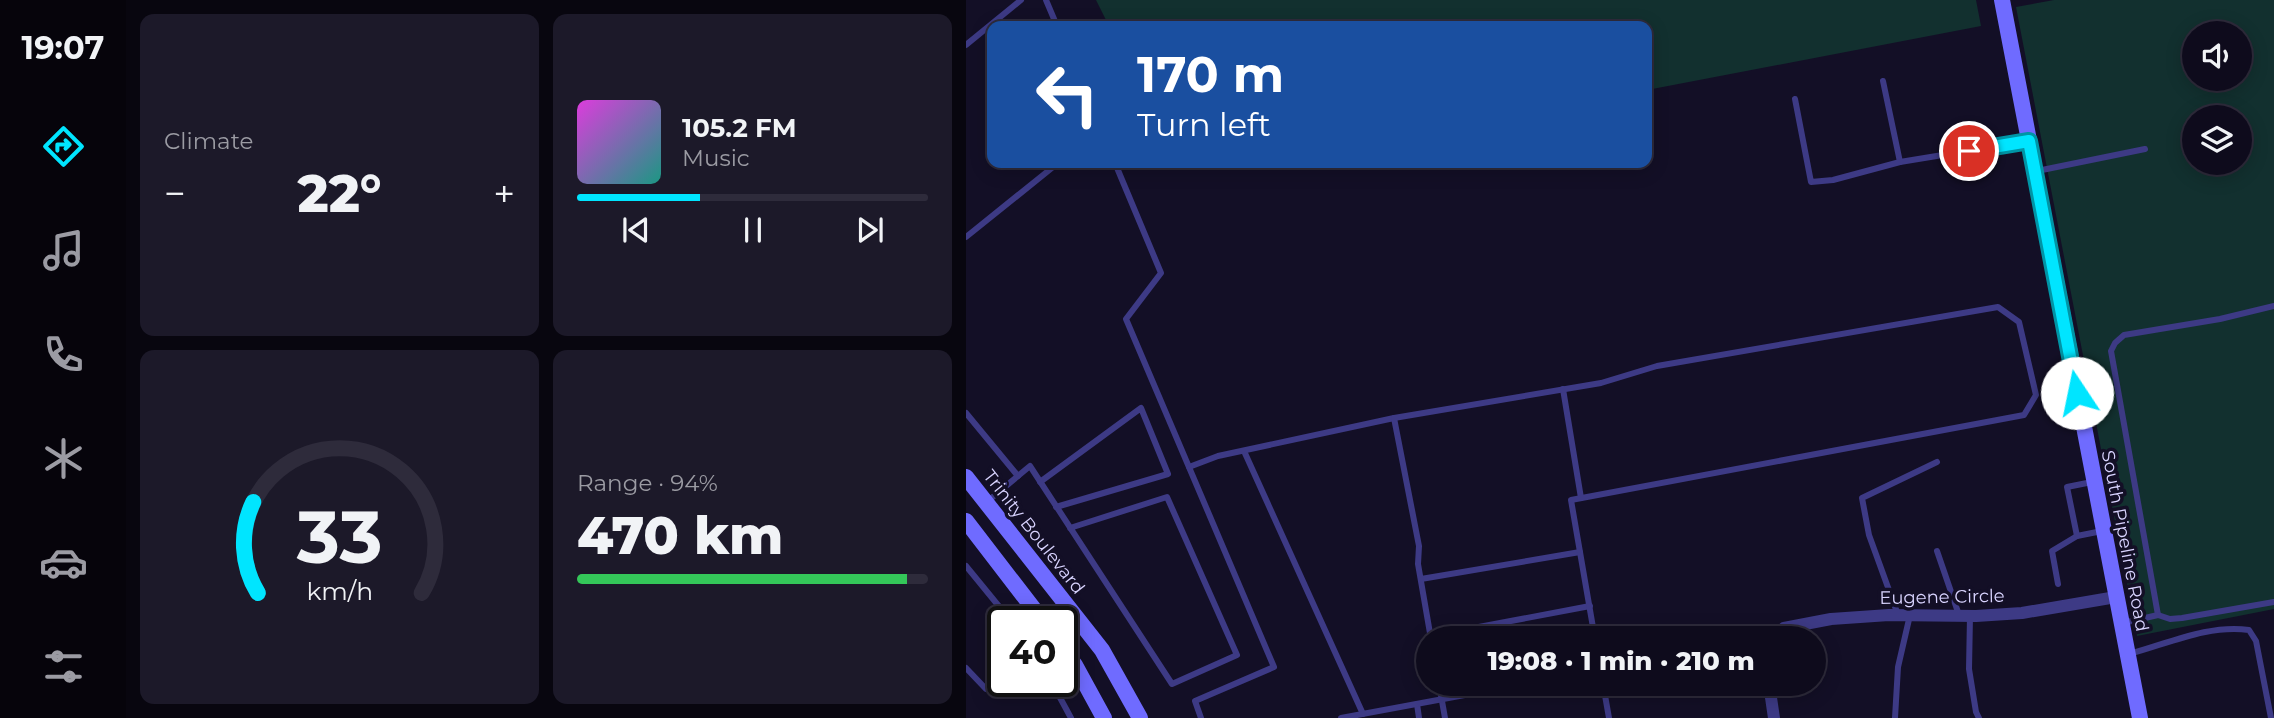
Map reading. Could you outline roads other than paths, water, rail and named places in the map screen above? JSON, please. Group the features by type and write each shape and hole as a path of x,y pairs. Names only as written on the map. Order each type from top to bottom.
{"street":[{"name":"South Pipeline Road","path":"2002,0 2140,718"},
{"name":"Trinity Boulevard","path":"966,477 1102,650 1140,718"},
{"path":"986,503 966,519 1031,606"},
{"name":"Eugene Circle","path":"1792,626 1832,619 2022,613 2116,597"},
{"path":"1078,670 1104,718"},
{"path":"1771,696 1774,718"}],"lane":[{"path":"995,21 1021,0"},
{"path":"1045,0 1055,21"},
{"path":"966,45 987,28"},
{"path":"1884,81 1900,162"},
{"path":"1795,99 1811,182 1833,180 1900,162 2029,141"},
{"path":"2035,171 2145,149"},
{"path":"966,237 1052,168"},
{"path":"1117,168 1161,273 1126,319 1274,667 1195,701 1201,718"},
{"path":"2158,615 2111,351 2124,335 2220,319 2274,306"},
{"path":"1189,467 1244,450 1395,418 1601,383 1657,366 1998,307 2020,322 2036,396 2024,415 1571,500 1593,626"},
{"path":"1563,389 1581,498"},
{"path":"1040,482 1141,408 1168,474 1056,507"},
{"path":"966,413 1018,476"},
{"path":"1395,418 1419,546 1418,564 1429,626"},
{"path":"1244,450 1363,714"},
{"path":"1895,718 1904,615 1869,535 1862,498 1937,462"},
{"path":"986,503 1030,466 1069,527 1172,684 1237,655 1167,497 1069,527"},
{"path":"2077,536 2067,487 2094,481"},
{"path":"2058,584 2052,551 2077,536 2103,530"},
{"path":"1937,551 1965,616 1969,669 1979,718"},
{"path":"1421,579 1580,552"},
{"path":"966,566 999,606"},
{"path":"2121,624 2158,615 2170,619 2182,618 2274,602"},
{"path":"1491,626 1590,606"},
{"path":"2127,654 2234,627 2249,630 2256,641 2271,718"},
{"path":"966,668 987,688"},
{"path":"1441,696 1445,718"},
{"path":"1341,718 1458,696"},
{"path":"1606,696 1609,718"},
{"path":"1060,697 1071,718"},
{"path":"1417,704 1419,718"}]}
